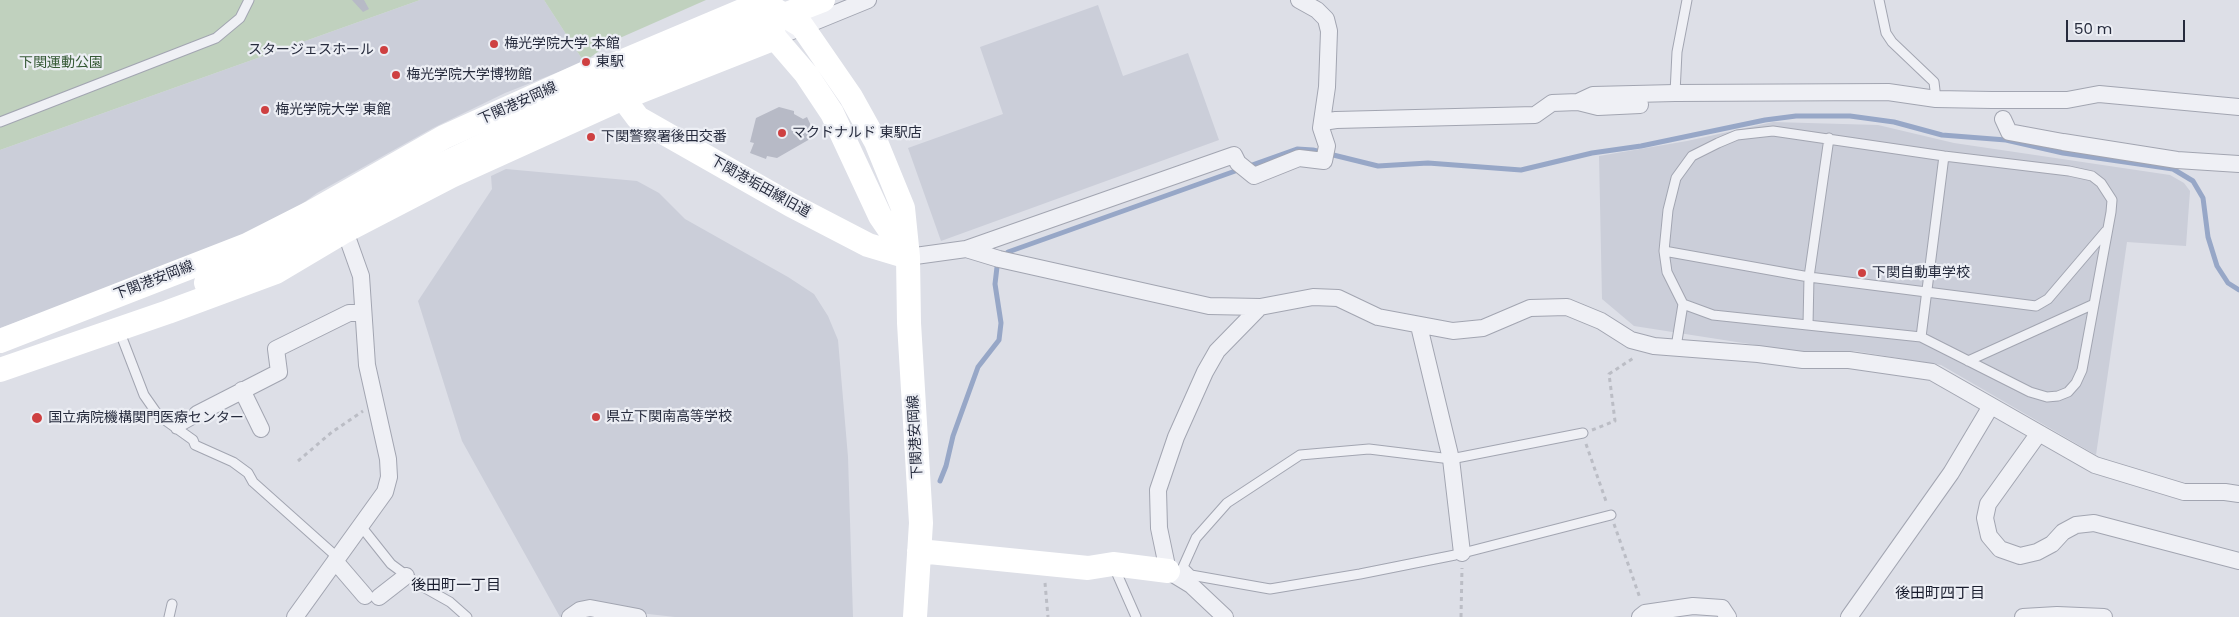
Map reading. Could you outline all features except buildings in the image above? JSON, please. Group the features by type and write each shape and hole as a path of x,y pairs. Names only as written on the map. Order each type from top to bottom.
{"main road":[{"path":"0,356 206,283 300,240 387,191 544,116 735,34 823,0"},
{"path":"764,1 775,38 806,74 832,113 880,216 908,257"},
{"name":"下関港安岡線","path":"0,341 247,245 312,212 444,137 590,71 616,64 764,1 802,26 851,97 876,142 903,208 908,257 920,523 915,617"},
{"path":"0,370 276,272 346,231 451,176 623,98 775,38"},
{"name":"下関港垢田線旧道","path":"623,98 638,118 791,204 868,246 908,257"},
{"path":"919,551 1088,568 1113,564 1168,571"}],"street":[{"path":"775,38 868,0"},
{"path":"908,257 966,249 1234,155 1238,163 1252,175 1299,158 1324,161 1326,152 1321,128 1323,122 1329,31 1326,19 1317,10 1300,0"},
{"path":"1578,102 1594,95 1888,92 1936,99 2067,100 2098,94 2239,107"},
{"path":"1323,122 1336,120 1535,115 1552,103 1578,102 1598,107 1757,101 1756,93"},
{"path":"2003,119 2009,132 2177,160 2239,164"},
{"path":"295,617 385,492 389,477 388,459 377,403 367,365 361,276 346,231"},
{"path":"966,249 999,259 1209,306 1260,307 1313,297 1338,298 1378,317 1453,331 1483,328 1530,308 1567,308 1600,321 1631,340 1654,346 1803,360 1849,360 1918,369 1932,372 2095,465 2184,492 2239,494"},
{"path":"1225,617 1191,585 1168,571 1159,528 1158,490 1188,406 1217,351 1260,307"},
{"path":"197,414 279,372 276,349 349,313 362,313"},
{"path":"1419,326 1451,459 1462,553"},
{"path":"242,390 261,429"},
{"path":"1849,617 1951,474 1991,406"},
{"path":"2039,432 1988,504 1985,518 1990,536 2000,549 2020,556 2037,552 2052,544 2063,532 2076,525 2094,523 2239,561"},
{"path":"336,559 372,597 406,576"},
{"path":"1642,615 1693,606 1722,608 1728,617"},
{"path":"570,617 580,610 590,608 616,616 638,617"},
{"path":"2023,617 2057,615 2104,617"}],"lane":[{"path":"0,122 216,38 240,18 249,0"},
{"path":"1675,93 1677,52 1687,0"},
{"path":"1879,0 1886,33 1892,42 1934,82 1936,99"},
{"path":"1676,348 1683,304 1667,272 1664,251 1668,210 1676,178 1692,156 1737,135 1773,131 1944,156 2069,171 2092,176 2107,189 2112,200 2082,370 2076,383 2068,392 2047,397 2030,392 1921,337 1713,315 1683,304"},
{"path":"1808,325 1809,277 1829,138"},
{"path":"1921,337 1944,156"},
{"path":"1664,251 1809,277 2036,306 2048,300 2107,230"},
{"path":"1968,361 2094,304"},
{"path":"118,329 146,400 158,415 193,440 195,445 233,462 248,473 253,482 336,559"},
{"path":"176,429 194,419 197,414"},
{"path":"1583,433 1451,459 1369,449 1300,455 1227,503 1196,538 1183,567 1191,575 1270,589 1360,574 1462,553 1611,514"},
{"path":"360,525 391,564 406,576 450,602 467,617"},
{"path":"1113,564 1136,617"},
{"path":"169,617 172,604"}],"path":[{"path":"1642,615 1611,514 1583,433 1615,421 1609,374 1654,346"},
{"path":"298,461 332,432 377,403"},
{"path":"1461,617 1462,553"},
{"path":"1047,563 1044,590 1048,617"}],"shaded area":[{"path":"420,0 544,0 584,62 505,93 433,128 317,193 273,225 208,252 0,328 0,150"},
{"path":"1098,5 1123,76 1188,53 1219,140 941,241 908,148 1003,114 980,47"},
{"name":"下関自動車学校","path":"1773,122 1878,125 1954,143 2170,175 2184,183 2190,191 2186,246 2127,242 2096,455 1941,365 1855,351 1807,353 1634,326 1602,299 1599,156 1687,141"},
{"path":"506,169 637,181 659,193 685,219 788,277 814,294 828,316 838,340 848,457 853,617 675,617 577,606 560,617 462,441 418,301 492,189 491,176"}],"green space":[{"name":"下関運動公園","path":"0,0 420,0 0,150"},
{"path":"544,0 706,0 613,41 584,62"}],"waterway":[{"path":"1008,252 1297,149 1313,150 1378,166 1428,163 1521,170 1592,153 1641,146 1765,120 1796,116 1850,116 1894,122 1942,135 2006,140 2063,153 2173,169 2193,181 2203,198 2208,237 2217,266 2228,283 2239,290"},
{"path":"940,481 946,466 953,436 978,367 999,340 1001,323 995,284 997,267"}],"place":[{"name":"梅光学院大学 本館","path":"494,44"},
{"name":"スタージェスホール","path":"384,50"},
{"name":"東駅","path":"586,62"},
{"name":"梅光学院大学博物館","path":"396,75"},
{"name":"梅光学院大学 東館","path":"265,110"},
{"name":"マクドナルド 東駅店","path":"782,133"},
{"name":"下関警察署後田交番","path":"591,137"},
{"name":"下関自動車学校","path":"1862,273"},
{"name":"県立下関南高等学校","path":"596,417"},
{"name":"国立病院機構関門医療センター","path":"37,418"}],"district":[{"name":"後田町一丁目","path":"456,586"},
{"name":"後田町四丁目","path":"1940,594"}]}
